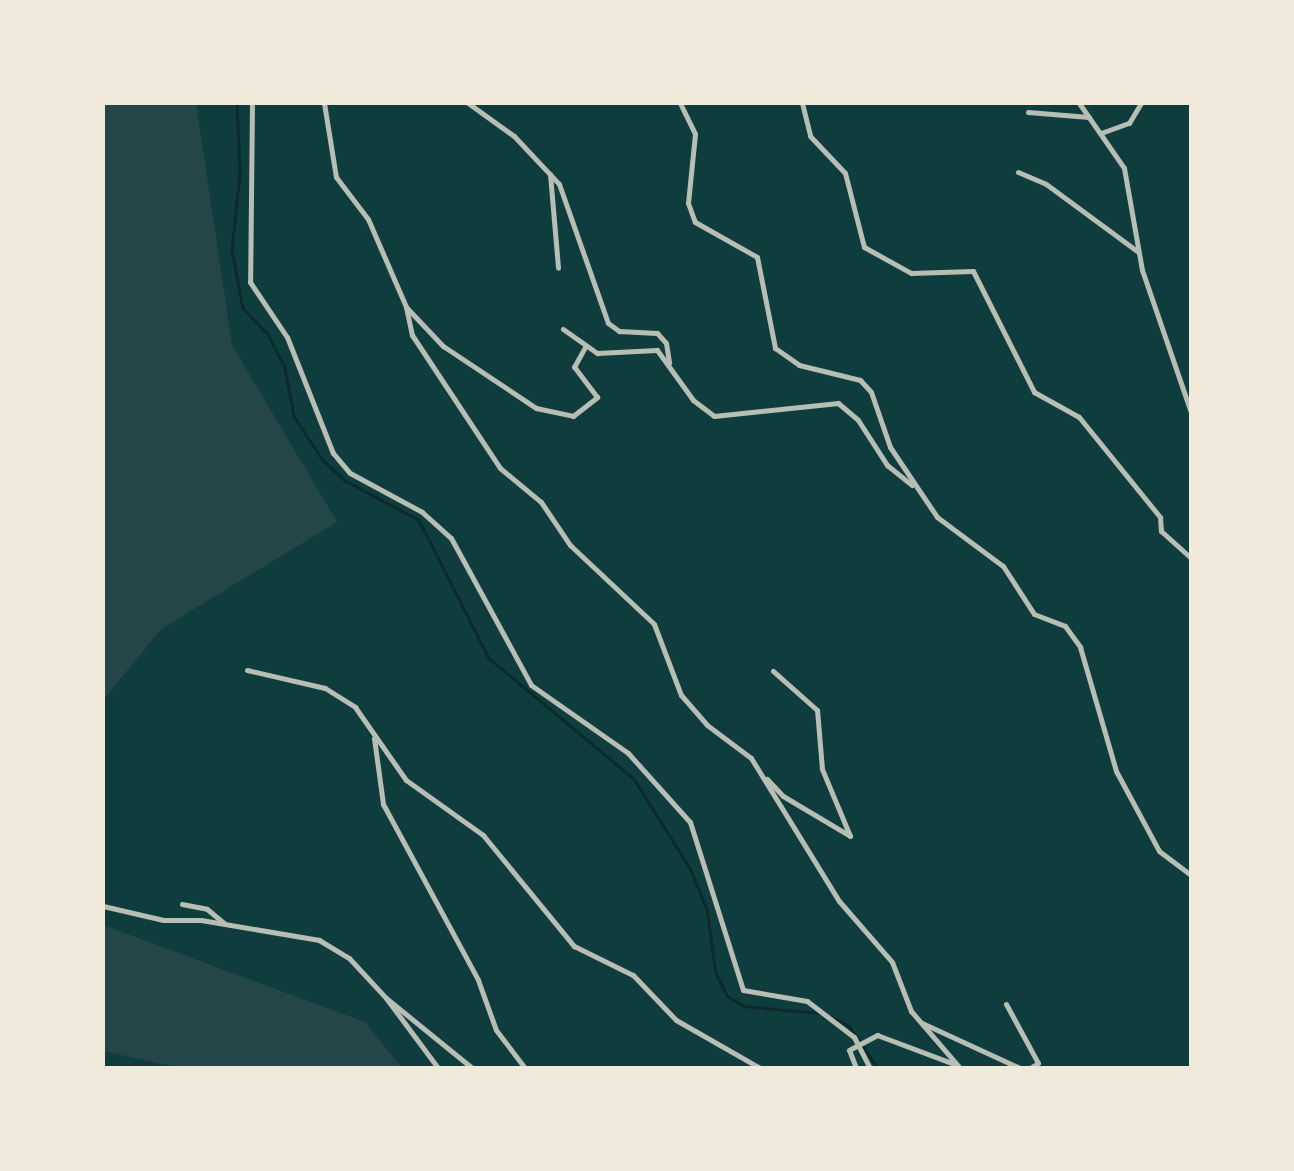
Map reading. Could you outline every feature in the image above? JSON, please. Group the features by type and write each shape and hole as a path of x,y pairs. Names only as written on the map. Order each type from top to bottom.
{"street":[{"path":"252,103 250,282 287,337 333,453 350,473 422,512 452,538 531,685 628,753 690,821 743,989 807,1001 854,1037 870,1068"},
{"path":"324,103 336,177 368,219 406,307 412,335 500,468 541,502 570,545 654,624 681,695 783,796 850,836 824,776 817,710 773,671"},
{"path":"468,103 514,136 550,174 608,323 619,331 657,333 666,342 671,373"},
{"path":"680,103 695,134 688,202 695,222 757,257 775,348 799,365 860,380 871,392 890,447 915,487 966,545 1003,566 1034,614 1065,626 1080,647 1116,771 1159,851 1191,874"},
{"path":"802,103 810,136 845,173 864,247 911,273 974,271 1034,392 1079,417 1160,517 1161,531 1191,558"},
{"path":"1079,103 1128,180 1138,251 1191,412"},
{"path":"1101,134 1129,123 1141,103"},
{"path":"1028,112 1089,117"},
{"path":"1018,172 1046,184 1138,251"},
{"path":"550,174 558,268"},
{"path":"406,307 463,362 547,413 573,416 597,397 574,367 585,346"},
{"path":"563,328 585,346 610,355 657,350 671,373 714,416 838,403 858,420 887,465 915,487"},
{"path":"247,670 326,688 355,707 405,780 483,835 574,946 633,975 676,1020 760,1068"},
{"path":"374,738 383,804 478,980 496,1030 525,1068"},
{"path":"763,774 839,901 892,962 919,1021 959,1067"},
{"path":"182,904 207,909 225,924"},
{"path":"103,906 163,920 225,924 319,940 349,958 386,998 438,1068"},
{"path":"386,998 472,1068"},
{"path":"1006,1004 1038,1063 1030,1068"},
{"path":"919,1021 1020,1068"},
{"path":"856,1068 848,1056 854,1046 884,1036 942,1066 959,1067"}],"shaded area":[{"path":"103,103 196,103 232,345 337,522 161,629 103,700"},
{"path":"103,925 365,1022 402,1068 180,1068 103,1051"}],"waterway":[{"path":"237,103 240,174 232,250 243,308 268,334 285,368 294,416 322,459 346,481 419,520 489,658 634,779 690,868 707,909 716,973 727,996 744,1006 819,1013"},
{"path":"832,1017 849,1026 878,1068"}]}
